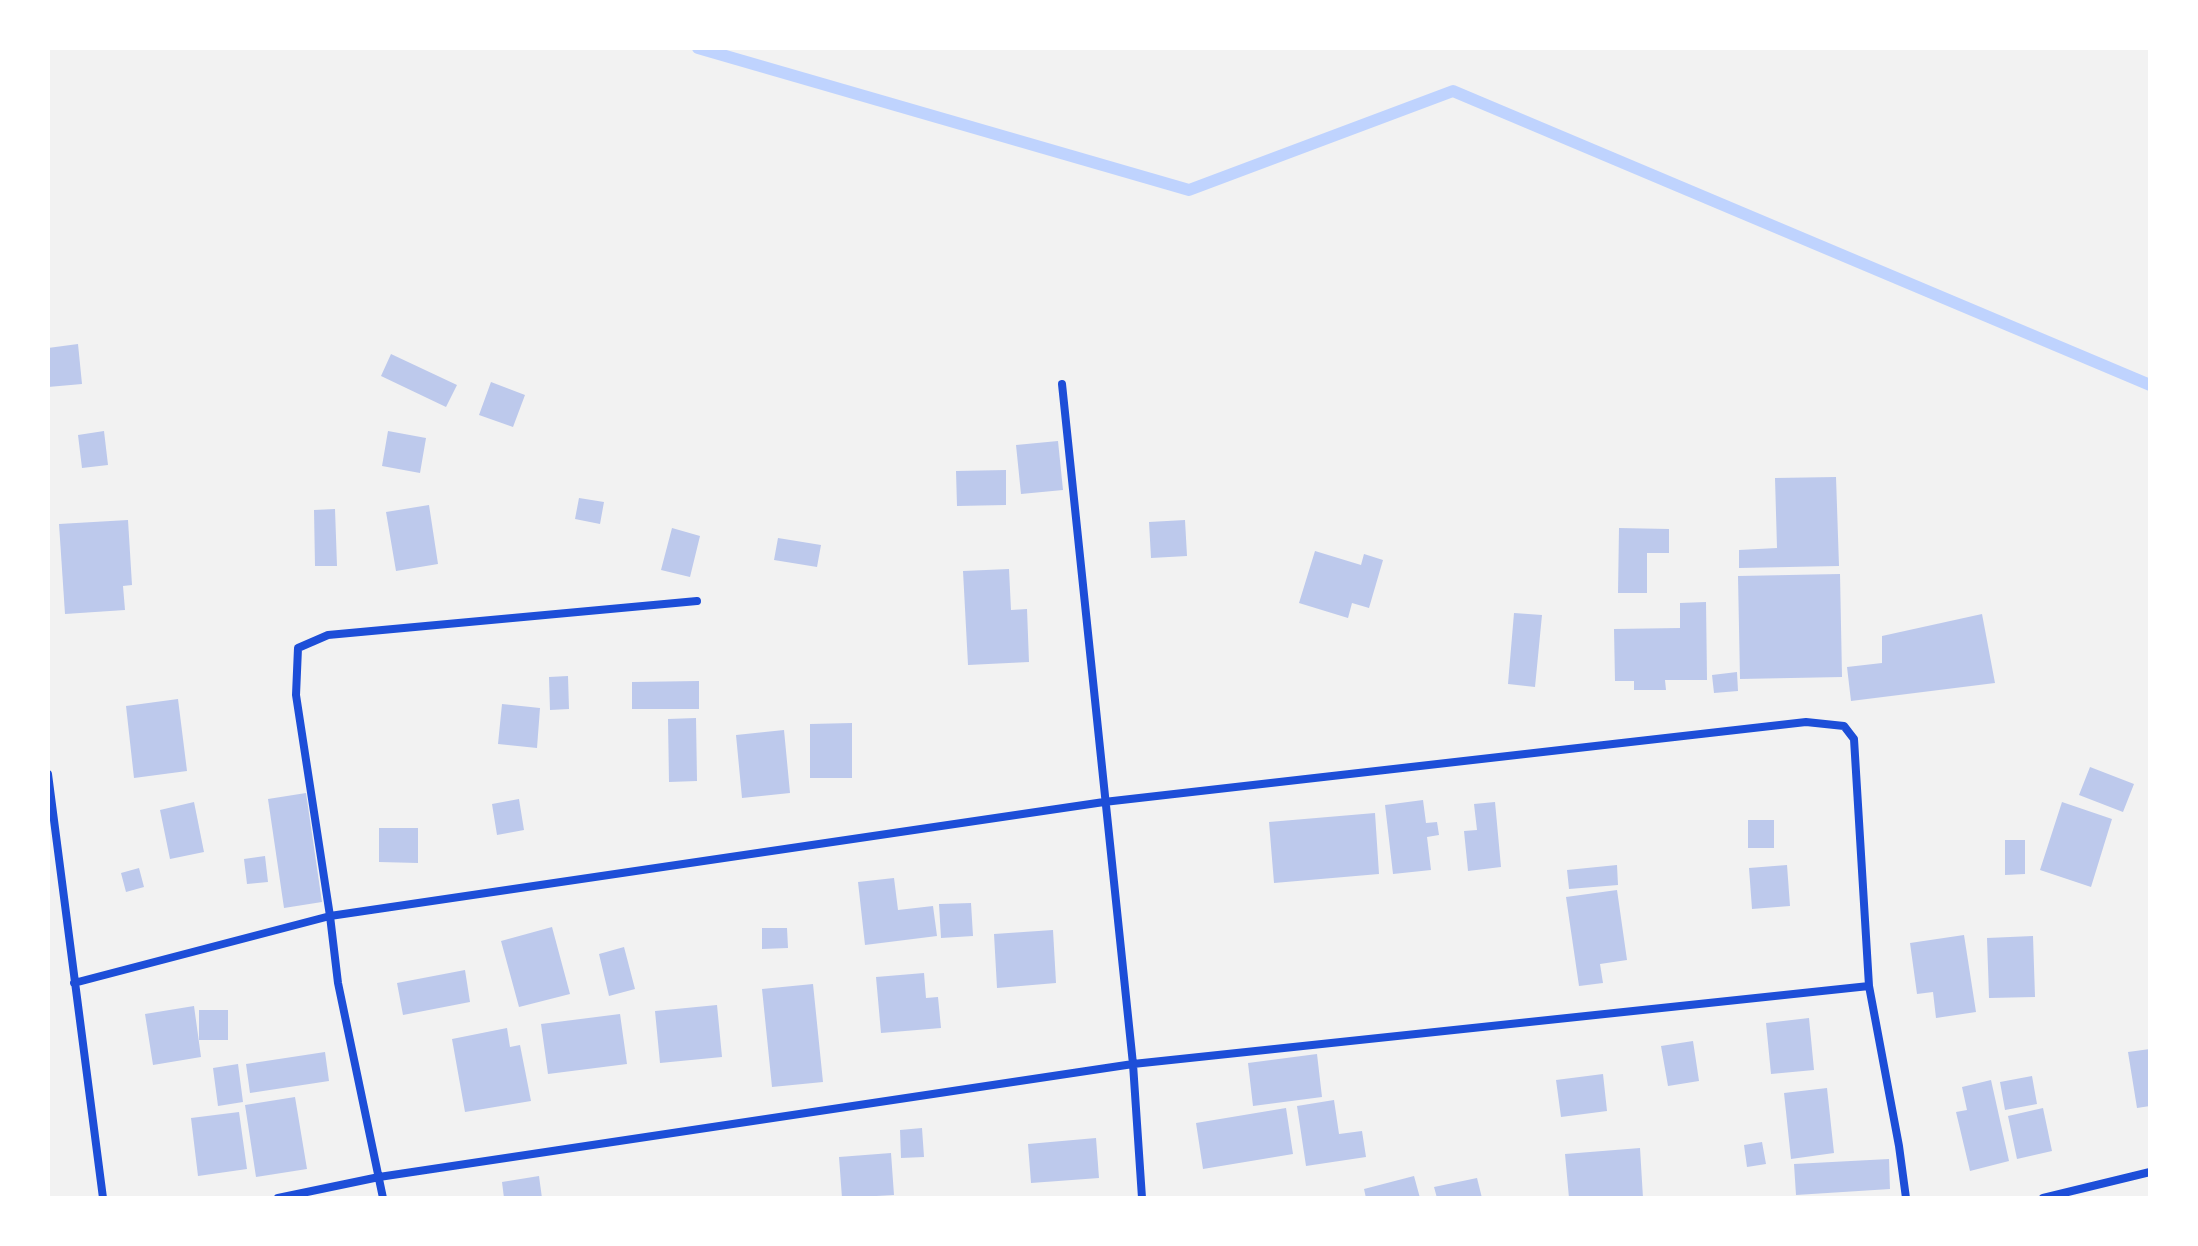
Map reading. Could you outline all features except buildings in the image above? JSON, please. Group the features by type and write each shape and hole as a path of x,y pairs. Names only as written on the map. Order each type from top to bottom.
{"street":[{"path":"1062,384 1133,1064 1142,1198"},
{"path":"383,1198 338,983 296,695 298,648 328,635 697,601"},
{"path":"74,983 330,916 1104,802 1806,722 1844,726 1854,739 1869,986 1906,1198"},
{"path":"48,774 103,1198"},
{"path":"278,1198 379,1177 1133,1064 1869,986"},
{"path":"2043,1198 2150,1172"}],"waterway":[{"path":"698,48 1189,190 1453,91 2150,385"}]}
